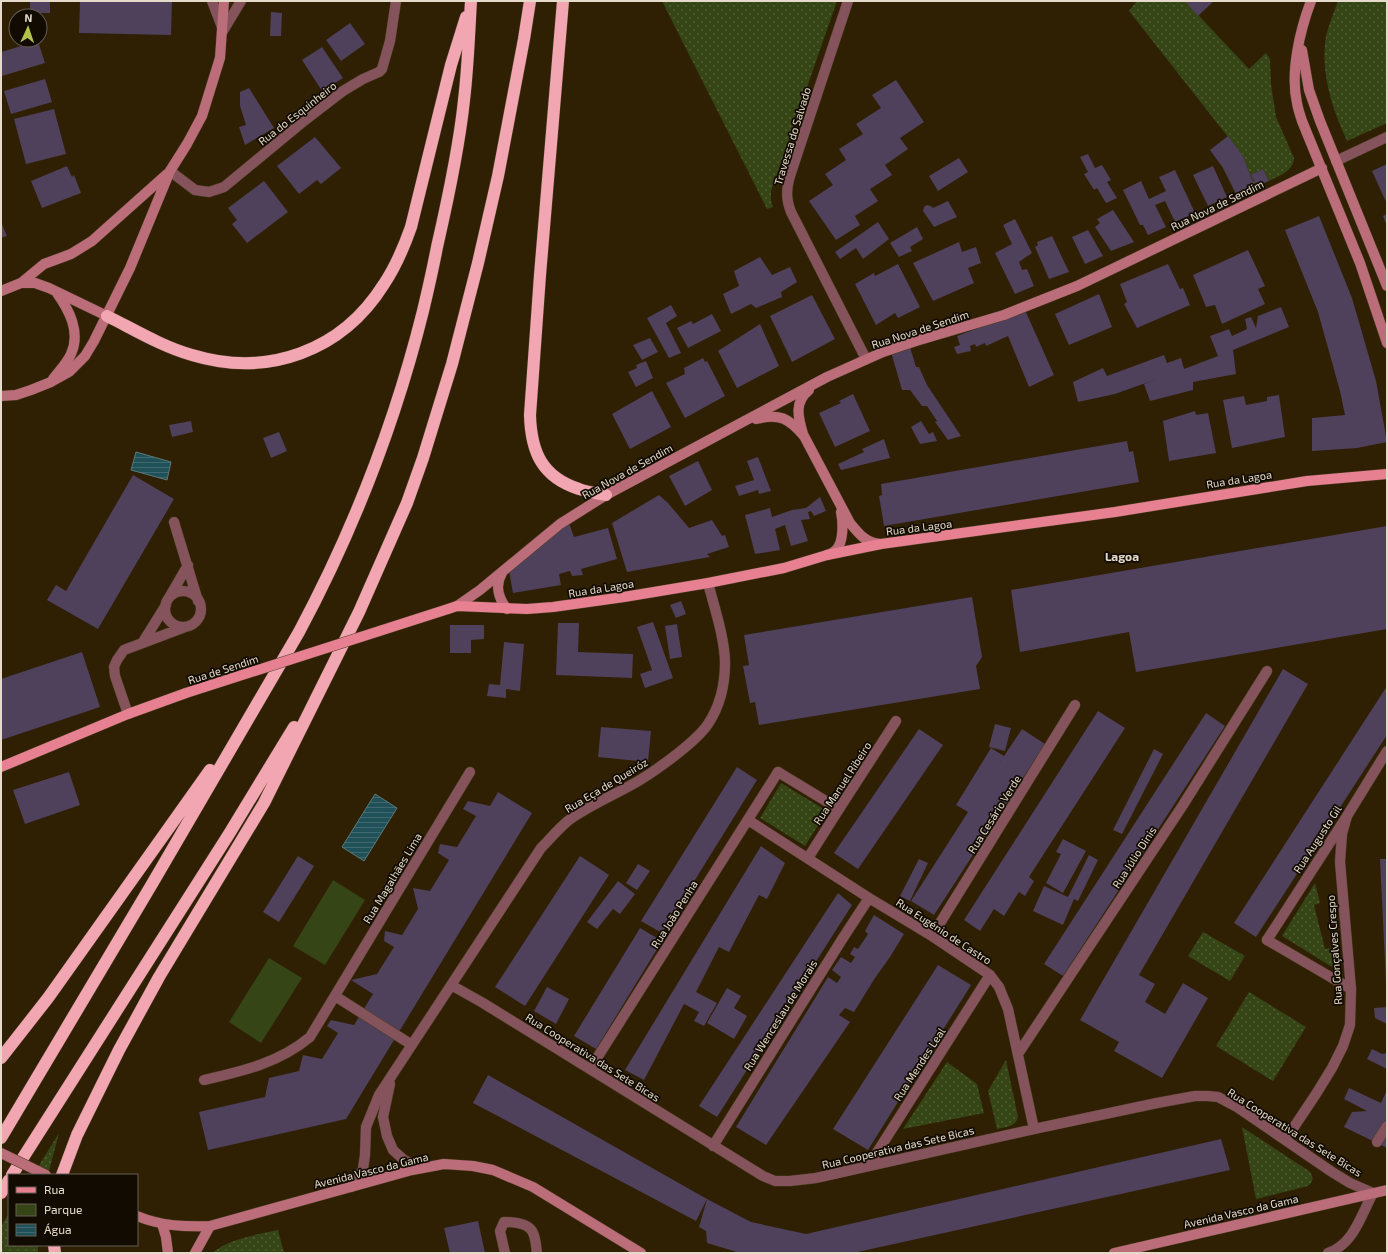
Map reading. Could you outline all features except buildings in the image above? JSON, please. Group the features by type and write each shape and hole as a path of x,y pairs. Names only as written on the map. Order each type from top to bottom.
{"highway":[{"path":"107,316 173,348 192,355 227,363 246,363 264,362 284,358 323,344 358,316 380,290 395,267 412,227 451,65 471,1"},
{"path":"1,1138 24,1102 302,626 342,545 366,487 400,391 423,312 443,223 464,102 471,1"},
{"path":"62,1174 77,1135 119,1050 159,977 264,803 336,660 407,503 423,458 452,364 478,263 498,176 530,1"},
{"path":"562,1 540,275 530,415 531,433 540,461 551,474 569,486 580,490 606,495"},
{"path":"13,1174 229,834 336,660"},
{"path":"1,1058 48,998 252,712"},
{"path":"1,1193 8,1182"}],"main road":[{"path":"1,396 16,395 51,382 69,372 85,356 107,316 130,268 170,171 187,144 204,111 220,58 224,1"},
{"path":"1312,1 1303,28 1295,72 1295,95 1302,121 1363,270 1387,343"},
{"path":"1303,28 1303,58 1310,90 1320,121 1387,286"},
{"name":"Rua Nova de Sendim","path":"452,607 480,590 560,524 606,495 827,377 866,359 916,341 1004,315 1077,286 1322,168"},
{"path":"1,291 21,283 44,264 71,254 92,241 170,171"},
{"path":"21,283 35,283 49,288 107,316"},
{"path":"51,382 71,354 74,344 74,326 65,304 57,292"},
{"path":"827,377 804,394 801,399 798,410 804,436 840,505 859,534 868,542 881,544"},
{"path":"728,431 754,420 777,416 790,422 804,436"},
{"name":"Rua da Lagoa","path":"452,607 507,609 553,608 708,583 784,568 828,555 881,544 1115,512 1307,481 1387,474"},
{"path":"828,555 836,550 841,537 843,527 840,505"},
{"path":"503,571 498,579 497,587 500,600 507,609"},
{"name":"Rua de Sendim","path":"1,767 128,714 452,607"},
{"path":"1,1153 44,1174"},
{"name":"Avenida Vasco da Gama","path":"138,1216 162,1224 184,1227 210,1226 412,1170 444,1164 473,1166 493,1170 533,1187 641,1253"},
{"name":"Avenida Vasco da Gama","path":"1373,1193 1387,1184"},
{"name":"Avenida Vasco da Gama","path":"1114,1253 1387,1190"},
{"path":"162,1224 166,1237 168,1253"},
{"path":"195,1253 210,1226"}],"street":[{"path":"212,1 223,31"},
{"path":"223,31 241,1"},
{"name":"Rua do Esquinheiro","path":"170,171 195,190 208,192 224,187 304,121 363,79 379,72 382,69 390,41 396,1"},
{"name":"Travessa do Salvado","path":"848,1 790,176 786,194 791,212 866,359"},
{"path":"1336,161 1387,137"},
{"path":"128,714 115,676 114,667 124,650 195,622 200,612 188,565 174,522"},
{"path":"143,642 188,565"},
{"name":"Rua Eça de Queiróz","path":"351,1187 363,1169 366,1127 379,1095 541,848 569,821 601,800 640,780 680,751 696,738 708,724 721,695 725,662 723,646 708,583"},
{"path":"185,627 179,627 169,621 166,616 167,602 173,595 184,592 190,593 198,601"},
{"name":"Rua Júlio Dinis","path":"1018,1054 1183,805 1267,671"},
{"name":"Rua Cesário Verde","path":"932,936 1075,705"},
{"name":"Rua Manuel Ribeiro","path":"808,858 896,721"},
{"name":"Rua Augusto Gil","path":"1351,989 1267,940 1387,751"},
{"name":"Rua Magalhães Lima","path":"204,1080 246,1070 276,1060 310,1037 470,772"},
{"name":"Rua João Penha","path":"590,1069 778,772 839,809"},
{"name":"Rua Gonçalves Crespo","path":"1286,1139 1332,1068 1350,1024 1351,989 1340,862 1342,834 1347,816"},
{"name":"Rua Eugénio de Castro","path":"748,820 869,898 932,936 990,975 999,987 1008,1009 1034,1129"},
{"name":"Rua Wenceslau de Morais","path":"713,1146 832,954 869,898"},
{"name":"Rua Mendes Leal","path":"869,1165 990,975"},
{"name":"Rua Cooperativa das Sete Bicas","path":"451,985 590,1069 713,1146 763,1176 775,1181 816,1178 869,1165 1157,1103 1195,1096 1208,1096 1218,1097 1238,1107 1350,1183 1373,1193"},
{"path":"335,996 412,1045"},
{"name":"Rua Eça de Queiróz","path":"392,1076 383,1117 387,1136 393,1150 404,1160 422,1168"},
{"path":"1377,1142 1387,1126"},
{"path":"1328,1253 1345,1244 1366,1209 1373,1193"},
{"path":"506,1253 500,1231 504,1222 516,1222 526,1226 533,1232 537,1253"}],"green space":[{"path":"662,1 837,1 771,191 771,201 773,207 767,209"},
{"path":"1137,1 1185,1 1249,69 1266,53 1270,59 1271,84 1276,117 1294,158 1289,170 1269,181 1263,169 1251,175 1256,185 1254,185 1243,156 1129,11"},
{"path":"1338,1 1387,1 1387,123 1347,141 1332,103 1326,77 1325,63 1326,36"},
{"path":"781,783 827,811 805,846 760,818"},
{"path":"333,880 365,900 325,965 293,946"},
{"path":"1315,883 1320,903 1314,905 1325,949 1332,948 1337,970 1282,936"},
{"path":"1203,932 1245,956 1230,981 1188,956"},
{"path":"269,958 302,978 261,1043 229,1022"},
{"path":"1249,992 1306,1027 1273,1081 1216,1046"},
{"path":"1006,1060 1018,1117 1013,1125 997,1129 988,1091"},
{"path":"947,1062 977,1084 984,1113 903,1129"},
{"path":"1242,1127 1309,1171 1313,1179 1310,1184 1308,1186 1256,1199"},
{"path":"59,1133 48,1174 34,1174"},
{"path":"8,1215 8,1246 38,1246 38,1253 1,1253 1,1226"},
{"path":"278,1230 284,1253 212,1253 235,1240"}],"water":[{"path":"136,452 171,462 167,480 131,470"},
{"path":"375,794 397,808 364,861 342,847"}],"district":[{"name":"Lagoa","path":"1122,556"}]}
